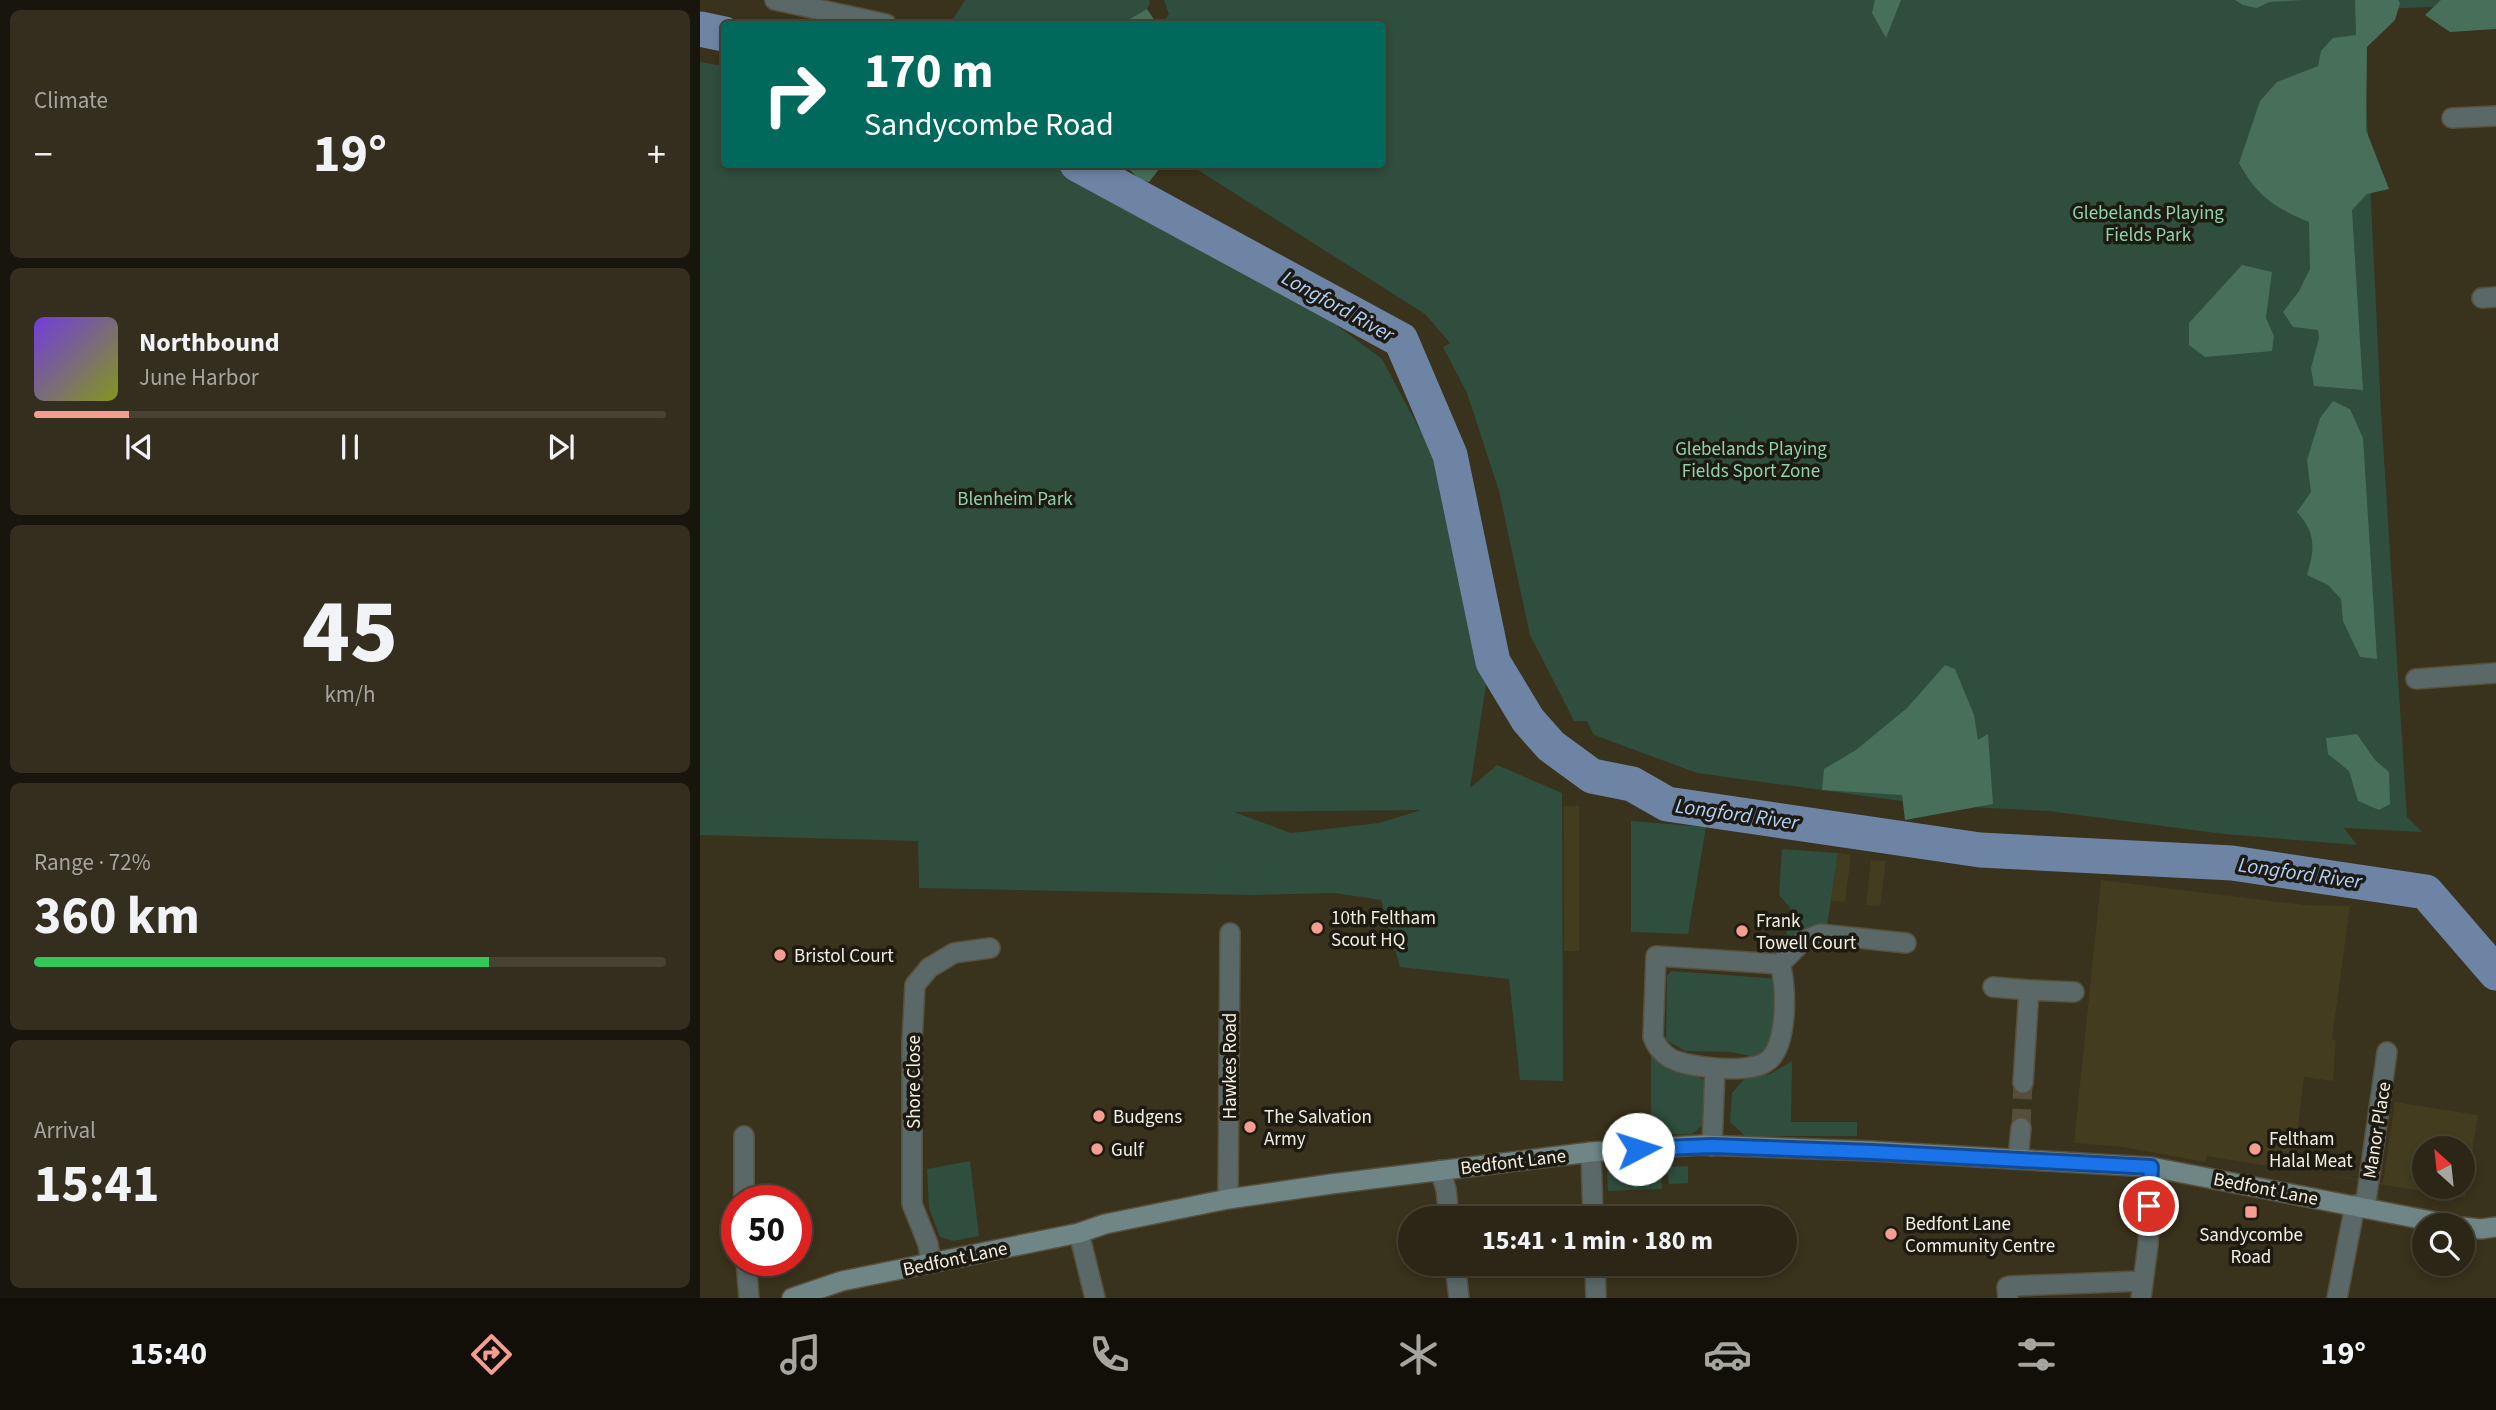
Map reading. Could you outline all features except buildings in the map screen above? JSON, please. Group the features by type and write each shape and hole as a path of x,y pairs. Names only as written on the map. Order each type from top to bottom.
{"main road":[{"name":"Bedfont Lane","path":"792,1298 842,1281 1079,1233 1105,1224 1228,1199 1591,1152 1712,1146 2151,1167 2412,1217"},
{"name":"Bedfont Lane","path":"2475,1227 2496,1227"}],"street":[{"path":"775,0 872,21"},
{"path":"2452,118 2496,116"},
{"path":"2416,679 2496,673"},
{"name":"Hawkes Road","path":"1228,1199 1230,933"},
{"path":"1780,964 1784,975 1784,1020 1778,1049 1758,1066 1715,1068 1681,1062 1669,1057 1655,1043 1656,956 1780,964 1803,941 1820,934 1906,943"},
{"name":"Shore Close","path":"930,1264 928,1244 912,1204 912,1042 915,985 929,968 954,953 990,948"},
{"path":"1993,987 2074,992"},
{"path":"2023,1083 2029,990"},
{"name":"Manor Place","path":"2337,1298 2360,1206 2387,1052"},
{"path":"1712,1146 1715,1068"},
{"path":"2018,1159 2021,1128"},
{"path":"744,1136 744,1185"},
{"path":"1591,1152 1593,1206"},
{"path":"2008,1298 2007,1287 2011,1286 2142,1289 2148,1245 2151,1167"},
{"path":"1440,1170 1448,1206"},
{"path":"1079,1233 1095,1298"},
{"path":"747,1276 749,1298"},
{"path":"1456,1276 1459,1298"},
{"path":"1595,1276 1596,1298"}],"shaded area":[{"path":"1564,806 1579,806 1579,951 1564,951"},
{"path":"1838,853 1851,855 1845,902 1831,901"},
{"path":"1871,860 1886,861 1880,906 1866,905"},
{"path":"2101,880 2305,905 2350,906 2332,1039 2336,1040 2333,1081 2304,1077 2293,1170 2207,1156 2205,1162 2123,1147 2074,1143"},
{"path":"2395,1102 2478,1115 2475,1136 2412,1136 2412,1189 2293,1170 2383,1183"}],"green space":[{"path":"965,0 1149,0 1150,3 1147,9 1126,21 952,21"},
{"path":"1164,0 2496,0 2496,4 2362,10 2381,411 2407,817 2422,832 2344,828 2357,845 2224,834 2048,811 1930,805 1697,773 1594,735 1587,721 1574,721 1530,635 1499,491 1467,393 1443,347 1450,343 1425,314 1195,168 1386,168 1386,21 1164,21 1169,14"},
{"path":"1875,0 1901,0 1886,38 1872,13"},
{"path":"2235,0 2303,0 2269,2 2257,8"},
{"path":"2355,0 2398,0 2400,3 2395,20 2367,47 2366,130 2389,189 2367,194 2352,210 2363,390 2314,386 2311,368 2319,338 2318,330 2293,327 2283,312 2299,291 2310,269 2309,222 2268,200 2239,163 2260,101 2277,82 2318,66 2321,51 2333,38 2356,35"},
{"path":"2441,0 2496,0 2496,29 2450,32 2425,15"},
{"path":"1147,9 1155,21 1126,21"},
{"name":"Blenheim Park","path":"700,62 721,66 721,168 1056,168 1261,269 1382,359 1436,460 1489,666 1470,788 1497,765 1562,793 1563,1081 1520,1080 1509,979 1400,967 1381,900 1335,893 1251,895 919,888 918,841 700,835","holes":["1421,810 1379,823 1291,833 1234,812"]},
{"path":"1128,168 1160,168 1149,182 1139,179"},
{"path":"2242,265 2272,272 2266,318 2274,336 2272,351 2205,357 2189,345 2189,323"},
{"path":"2333,401 2350,409 2363,438 2377,659 2360,657 2343,621 2341,599 2328,585 2307,575 2312,549 2311,534 2297,512 2311,492 2307,460 2320,418"},
{"path":"1945,665 1955,669 1974,715 1978,740 1988,734 1993,804 1905,820 1902,795 1822,790 1824,769 1856,750 1907,708"},
{"path":"2357,734 2375,760 2389,772 2390,804 2379,810 2358,801 2349,771 2328,754 2326,738"},
{"path":"1631,821 1706,827 1688,934 1631,932"},
{"path":"1782,849 1838,853 1827,926 1783,961 1790,908 1779,895"},
{"path":"1671,971 1780,979 1771,1051 1755,1057 1731,1052 1685,1051 1666,1040 1667,976"},
{"path":"1651,1052 1704,1080 1708,1088 1706,1123 1692,1134 1651,1135"},
{"path":"1792,1061 1791,1122 1857,1122 1857,1136 1745,1136 1730,1122 1732,1093 1744,1079 1770,1074"},
{"path":"970,1161 979,1236 953,1241 940,1237 929,1208 927,1169"},
{"path":"1688,1166 1688,1183 1669,1184 1667,1167"},
{"path":"1661,1168 1662,1189 1608,1191 1607,1172"}],"waterway":[{"name":"Longford River","path":"700,29 721,33"},
{"name":"Longford River","path":"1084,168 1401,340 1450,455 1493,662 1528,720 1551,746 1592,776 1632,784 1667,804 1980,850 2232,863 2426,892 2496,973"}],"tunnel":[{"path":"2021,1128 2023,1083"}],"place":[{"name":"10th Feltham Scout HQ","path":"1317,928"},
{"name":"Frank Towell Court","path":"1742,931"},
{"name":"Bristol Court","path":"780,955"},
{"name":"Budgens","path":"1099,1116"},
{"name":"The Salvation Army","path":"1250,1127"},
{"name":"Gulf","path":"1097,1149"},
{"name":"Feltham Halal Meat","path":"2255,1149"},
{"name":"Sandycombe Road","path":"2251,1212"},
{"name":"Bedfont Lane Community Centre","path":"1891,1234"}],"route":[{"path":"1638,1149 1712,1146 2151,1167 2149,1206"}],"park label":[{"name":"Glebelands Playing Fields Park","path":"2148,223"},
{"name":"Glebelands Playing Fields Sport Zone","path":"1751,459"}]}
